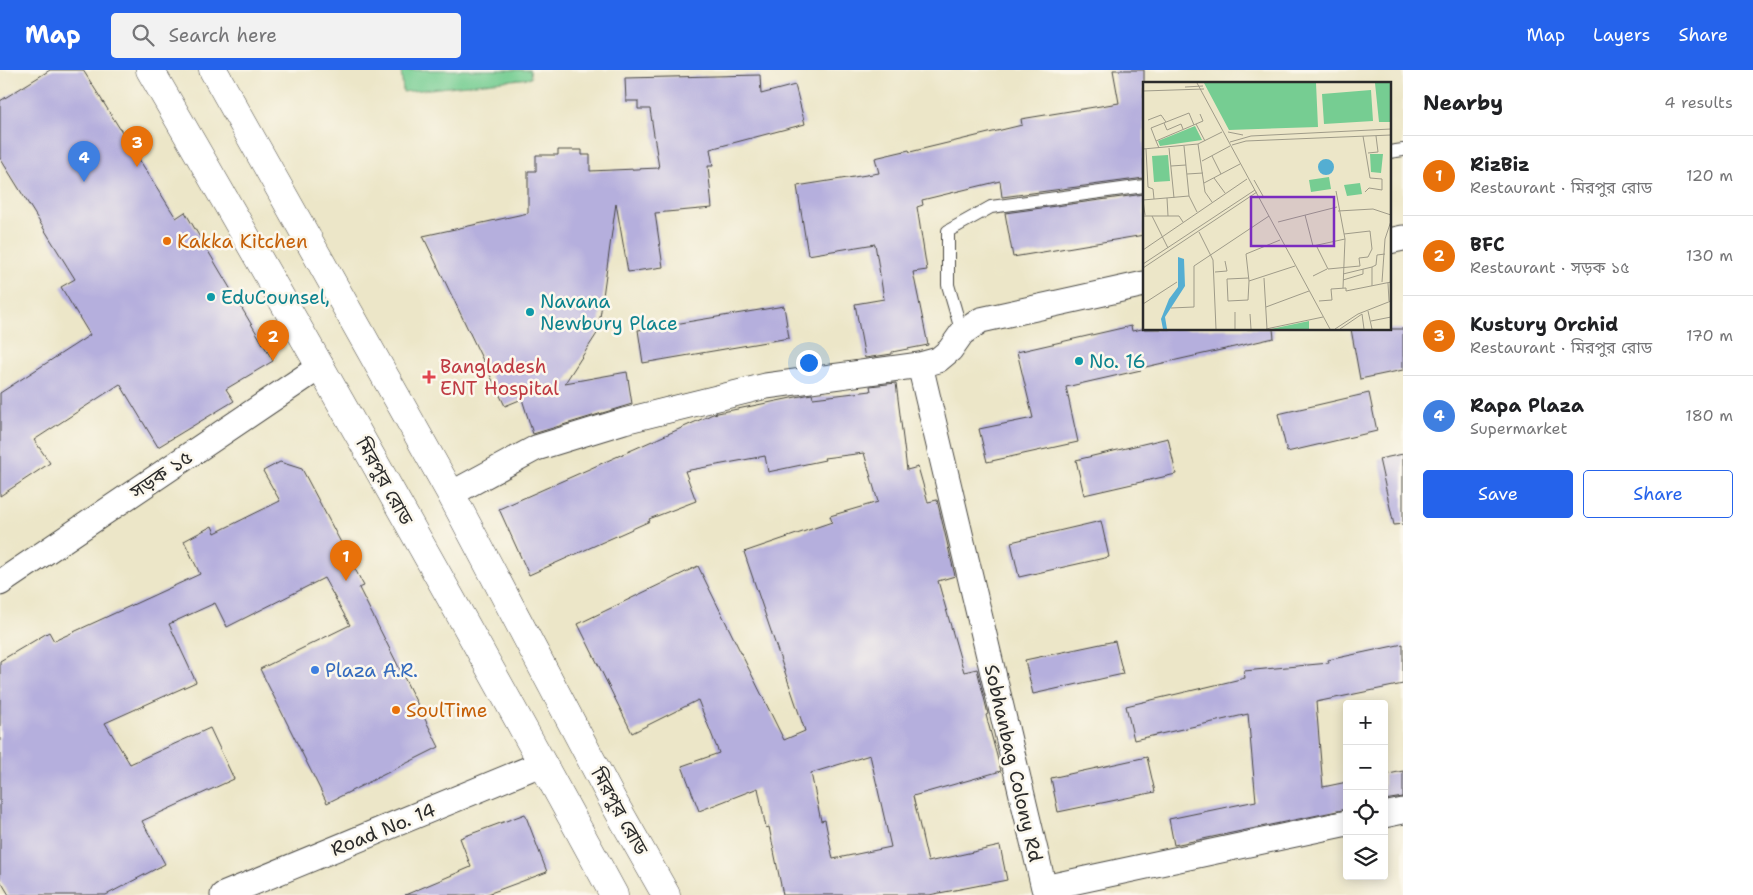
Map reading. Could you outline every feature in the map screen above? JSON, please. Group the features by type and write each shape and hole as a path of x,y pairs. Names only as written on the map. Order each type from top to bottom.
{"highway":[{"name":"মিরপুর রোড","path":"150,70 321,366 543,762 614,895"},
{"name":"মিরপুর রোড","path":"213,70 450,494 614,803 666,895"},
{"path":"575,823 614,803"}],"street":[{"path":"1390,240 1403,238"},
{"path":"450,494 536,448 624,421 766,386 920,365 938,360 950,350 962,333 981,320 1143,284"},
{"name":"Sobhanbag Colony Rd","path":"920,365 1044,888 1110,885 1343,824"},
{"name":"সড়ক ১৫","path":"0,583 321,366"},
{"name":"Road No. 14","path":"223,895 543,762"},
{"path":"1388,814 1403,811"}],"lane":[{"path":"1390,152 1403,150"},
{"path":"962,333 948,285 948,231 991,207 1143,186"}],"green space":[{"path":"401,70 530,70 531,78 403,92"}],"building":[{"path":"50,70 83,70 176,218 185,212 273,361 226,389 234,401 158,447 120,384 34,440 50,463 0,496 0,393 90,335 61,287 75,279 0,158 0,101"},
{"path":"1113,70 1144,70 1143,178 1002,197 1000,181 922,200 923,205 917,207 927,270 913,272 928,345 892,352 892,354 865,358 855,304 884,299 875,244 808,255 797,186 879,173 875,158 909,150 910,152 1022,125 1021,119 1119,103"},
{"path":"760,75 761,94 795,85 805,124 710,149 713,166 708,166 712,208 655,213 663,267 628,272 616,203 598,332 565,383 627,372 632,404 533,434 522,399 505,406 423,236 528,213 528,171 536,171 536,155 558,155 558,150 582,150 582,155 590,155 590,171 659,168 650,109 638,109 638,101 626,101 625,78"},
{"path":"1143,194 1143,235 1013,257 1005,213"},
{"path":"784,306 789,338 643,363 638,330"},
{"path":"1131,326 1132,331 1142,329 1273,330 1274,338 1066,387 1078,442 987,462 979,429 1033,418 1017,352"},
{"path":"1403,329 1403,370 1360,379 1351,330"},
{"path":"896,383 907,470 918,467 928,502 937,500 955,576 938,581 964,672 977,669 988,714 986,715 1001,771 913,796 928,862 1000,846 1007,880 929,895 783,895 769,827 766,828 758,788 699,811 682,766 719,753 698,700 632,733 578,624 698,566 784,740 805,731 744,552 832,522 830,516 878,502 864,453 824,458 825,460 768,472 765,456 685,471 696,501 649,519 650,521 529,575 499,509 713,414 812,394 813,398 871,391 870,386","holes":["870,755 891,847 833,859 825,820 821,821 811,773"]},
{"path":"1369,393 1377,431 1287,452 1278,414"},
{"path":"1168,438 1176,474 1084,495 1076,460"},
{"path":"1403,454 1403,524 1394,525 1379,459"},
{"path":"280,462 302,469 364,586 359,588 439,747 327,803 260,669 350,625 324,578 227,627 215,603 169,624 196,682 105,723 130,764 210,728 234,779 142,821 165,864 106,895 9,895 0,880 0,661 49,632 54,641 200,574 184,541 212,526 215,533 280,501 263,471"},
{"path":"1101,521 1109,557 1019,577 1011,542"},
{"path":"1115,641 1123,674 1033,694 1025,660"},
{"path":"1403,644 1403,684 1316,702 1323,787 1343,783 1343,810 1174,845 1169,819 1256,801 1248,714 1134,740 1126,706 1245,678 1244,671 1329,663 1328,660"},
{"path":"1147,757 1155,792 1058,812 1051,778"},
{"path":"1403,771 1403,797 1388,799 1388,774"},
{"path":"525,814 547,872 485,895 405,895 471,867 460,838"}],"place":[{"name":"Kustury Orchid","path":"137,167"},
{"name":"Rapa Plaza","path":"84,182"},
{"name":"Kakka Kitchen","path":"167,241"},
{"name":"EduCounsel,","path":"211,297"},
{"name":"Navana Newbury Place","path":"530,312"},
{"name":"BFC","path":"273,361"},
{"name":"No. 16","path":"1079,361"},
{"name":"Bangladesh ENT Hospital","path":"429,377"},
{"name":"RizBiz","path":"346,581"},
{"name":"Plaza A.R.","path":"315,670"},
{"name":"SoulTime","path":"396,710"}]}
